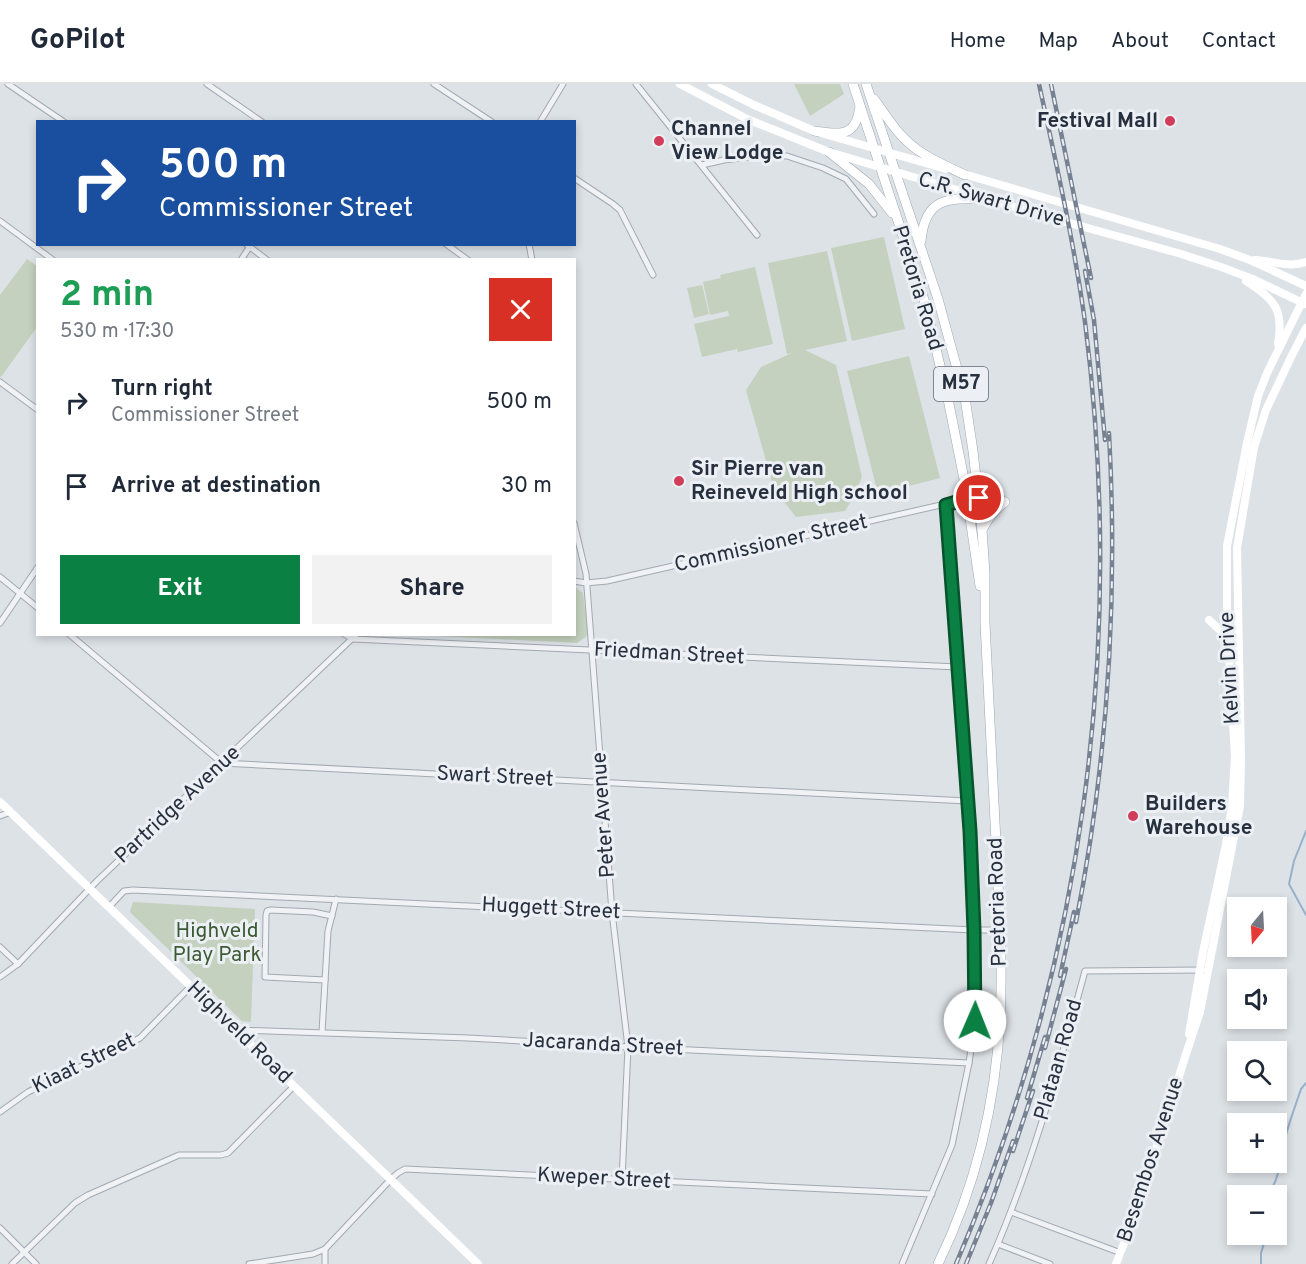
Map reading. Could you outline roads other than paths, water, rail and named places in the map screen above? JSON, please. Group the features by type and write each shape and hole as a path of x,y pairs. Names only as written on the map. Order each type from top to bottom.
{"main road":[{"name":"Pretoria Road","path":"853,84 925,303 948,399 965,486 981,598 984,603"},
{"path":"867,87 900,134 915,148 964,175"},
{"name":"Pretoria Road","path":"867,87 938,299 964,398 982,530 1000,930 999,1039 990,1109 974,1176 958,1220 938,1264"},
{"path":"813,131 834,133 848,131 857,122 860,104"},
{"path":"829,152 869,183 897,219"},
{"path":"921,248 922,226 935,206 960,198 985,199"},
{"path":"976,476 985,487 1004,502 986,520 982,530"},
{"path":"949,504 958,497 965,486"}],"street":[{"path":"8,84 61,120"},
{"path":"207,84 259,120"},
{"path":"434,84 489,120"},
{"path":"541,120 564,84"},
{"path":"636,84 758,236"},
{"name":"C.R. Swart Drive","path":"680,84 747,119 829,152 1178,253 1255,280 1304,303"},
{"name":"C.R. Swart Drive","path":"712,84 813,131 1197,243 1250,260 1306,286"},
{"path":"702,165 764,155 787,156 823,168 846,179 874,214"},
{"path":"576,179 620,210 652,275"},
{"path":"0,221 50,258"},
{"path":"250,246 265,258"},
{"path":"449,246 465,258"},
{"path":"1250,260 1290,265 1306,262"},
{"path":"1224,268 1265,294 1276,307 1280,316 1281,329 1276,355"},
{"name":"Kelvin Drive","path":"1186,1053 1191,1012 1232,806 1235,757 1228,643 1227,546 1258,396 1276,355 1304,303 1306,294"},
{"name":"Kelvin Drive","path":"1186,1053 1200,1012 1239,806 1241,759 1236,548 1254,447 1266,410 1306,328"},
{"path":"0,382 36,409"},
{"name":"Commissioner Street","path":"576,581 586,583 618,578 979,498"},
{"path":"902,1264 952,1145 975,1021 974,930 949,504"},
{"name":"Peter Avenue","path":"576,532 586,574 612,912 628,1047 622,1180"},
{"path":"0,623 36,570"},
{"path":"0,576 36,606"},
{"path":"1209,620 1221,631 1228,643"},
{"path":"71,636 222,763"},
{"name":"Friedman Street","path":"355,637 958,668"},
{"name":"Partridge Avenue","path":"0,977 18,964 90,889 355,637"},
{"name":"Swart Street","path":"222,763 967,801"},
{"name":"Highveld Road","path":"0,801 478,1264"},
{"path":"0,816 11,812"},
{"name":"Huggett Street","path":"109,907 124,891 133,890 1000,930"},
{"path":"322,1032 328,931 336,899"},
{"path":"325,980 265,977 266,913 270,910 300,911 332,916"},
{"path":"0,946 18,964"},
{"name":"Plataan Road","path":"989,1264 1027,1169 1085,970 1208,970"},
{"name":"Kiaat Street","path":"0,1112 34,1088 140,1038 191,986"},
{"name":"Jacaranda Street","path":"236,1030 468,1038 969,1063"},
{"name":"Besembos Avenue","path":"1116,1264 1134,1218 1186,1053"},
{"path":"12,1264 75,1203 88,1195 178,1155 228,1153 294,1086"},
{"name":"Kweper Street","path":"325,1250 391,1179 401,1171 411,1169 932,1194"},
{"path":"1011,1212 1121,1253"},
{"path":"0,1228 36,1264"},
{"path":"998,1244 1050,1264"},
{"path":"249,1264 307,1256 325,1250 325,1264"}],"waterway":[{"path":"1306,831 1294,861 1289,884 1306,915"},
{"path":"1274,1185 1280,1167 1289,1124 1301,1089 1306,1083"},
{"path":"1261,1264 1264,1245"}],"railway":[{"path":"956,1264 1000,1151 1036,1036 1064,919 1084,801 1096,682 1100,563 1096,442 1085,322 1064,203 1039,84"},
{"path":"1051,84 1091,278"},
{"path":"1085,271 1094,320 1105,440"},
{"path":"1076,922 1096,801 1108,679 1112,556 1109,433"},
{"path":"1060,976 1074,912"},
{"path":"1045,1048 1066,969"},
{"path":"1027,1098 1045,1037"},
{"path":"1013,1151 1033,1091"},
{"path":"966,1264 1013,1141"}],"place":[{"name":"Festival Mall","path":"1170,121"},
{"name":"Channel View Lodge","path":"659,141"},
{"name":"Sir Pierre van Reineveld High school","path":"679,481"},
{"name":"Builders Warehouse","path":"1133,816"}],"park label":[{"name":"Highveld Play Park","path":"217,943"}]}
